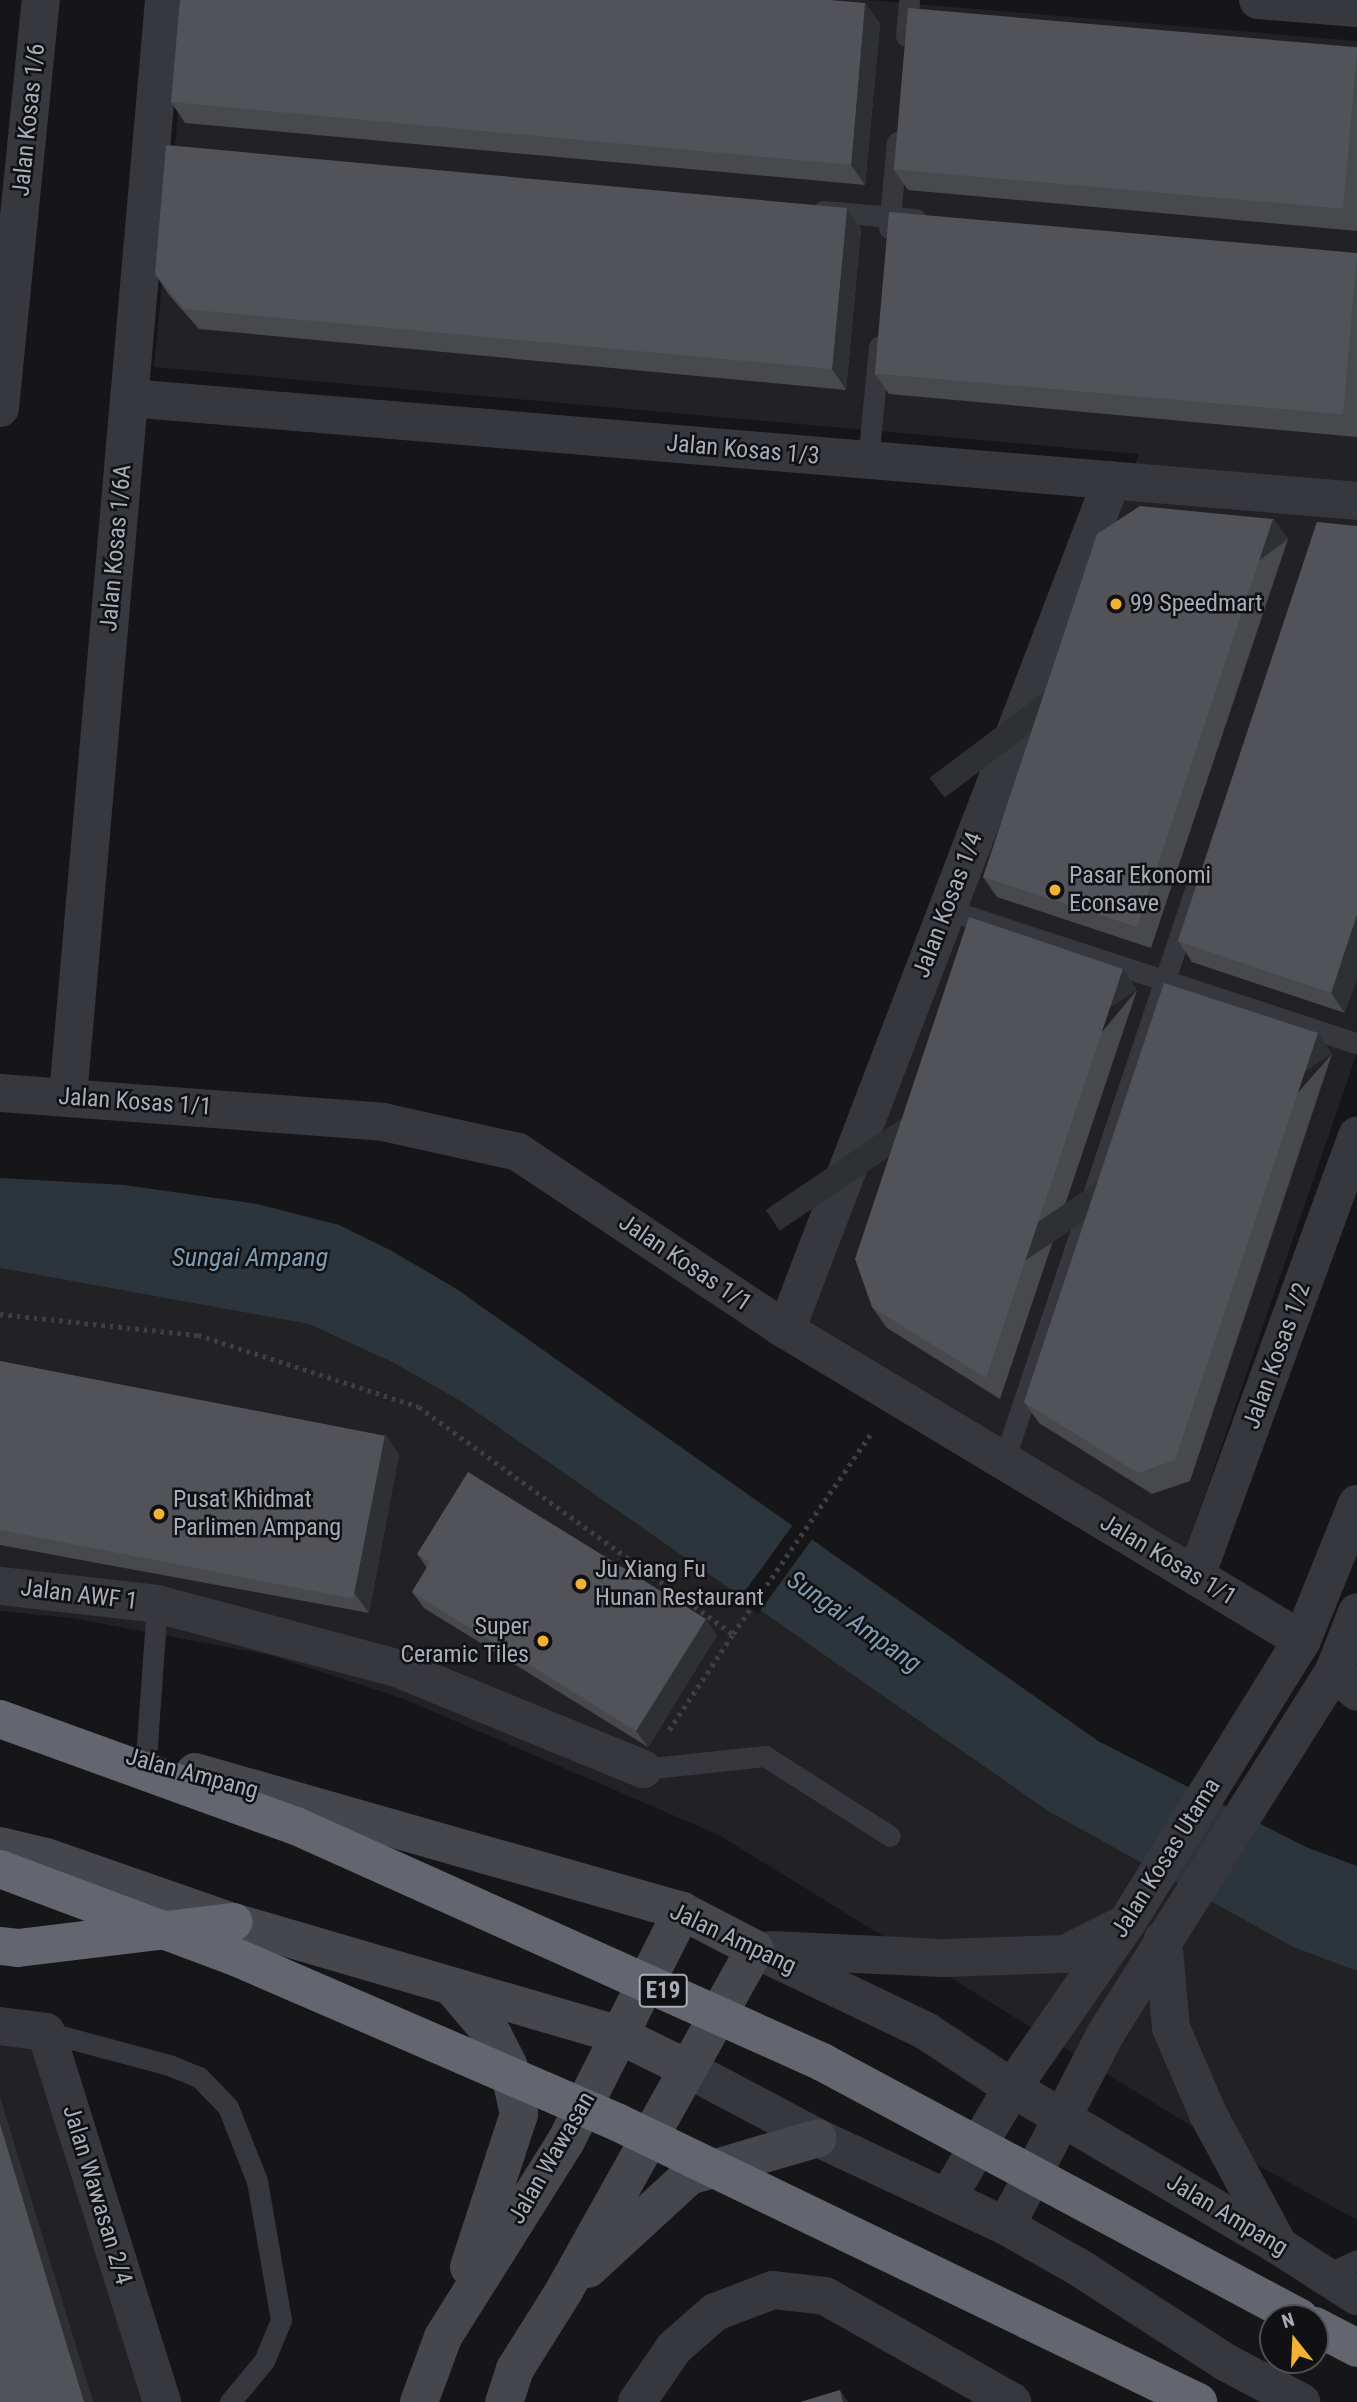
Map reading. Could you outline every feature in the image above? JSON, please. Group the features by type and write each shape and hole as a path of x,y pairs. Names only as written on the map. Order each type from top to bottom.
{"highway":[{"name":"E19","path":"0,1719 296,1826 822,2062 1274,2304"},
{"path":"0,1869 238,1958 619,2123 1198,2402"},
{"path":"0,1946 18,1948 233,1922"},
{"path":"1329,2333 1357,2348"}],"main road":[{"name":"Jalan Ampang","path":"0,1738 146,1758 682,1911 755,1949"},
{"path":"0,1846 46,1857 233,1922 619,2035 686,2068"},
{"name":"Jalan Wawasan","path":"419,2402 443,2337 566,2141 682,1911"},
{"path":"504,2402 515,2370 564,2291 686,2068 755,1949"},
{"path":"443,2337 519,2113 508,2065 493,2035 451,1986"},
{"path":"564,2291 689,2176 818,2138"}],"street":[{"name":"Jalan Kosas 1/6","path":"0,408 41,0"},
{"name":"Jalan Kosas 1/6A","path":"68,1096 129,398 158,155 164,0"},
{"path":"1258,0 1357,8"},
{"name":"Jalan Kosas 1/3","path":"129,398 1112,480 1338,508"},
{"name":"Jalan Kosas 1/4","path":"786,1330 1112,480"},
{"name":"Jalan Kosas 1/1","path":"0,1093 68,1096 383,1122 518,1152 786,1330 1003,1463 1196,1576 1293,1654"},
{"name":"Jalan Kosas 1/2","path":"1196,1576 1357,1136"},
{"name":"Jalan Kosas Utama","path":"948,2197 1012,2088 1134,1910 1293,1654 1357,1504"},
{"name":"Jalan AWF 1","path":"0,1586 157,1604 399,1669 643,1769"},
{"name":"Jalan Kosas Utama","path":"1006,2226 1064,2119 1106,2033 1169,1930 1337,1685 1357,1612"},
{"path":"755,1949 943,1958 1065,1954 1134,1910"},
{"path":"1169,1930 1171,2028 1208,2114 1279,2246"},
{"name":"Jalan Ampang","path":"755,1949 926,2031 1012,2088 1279,2246 1341,2267 1357,2296"},
{"path":"0,2026 46,2032"},
{"name":"Jalan Wawasan 2/4","path":"46,2032 162,2402"},
{"path":"686,2068 818,2138 1006,2226 1083,2270 1227,2363 1301,2402"},
{"path":"637,2402 674,2348 715,2312 773,2290 825,2296 997,2398"}],"lane":[{"path":"904,54 909,0"},
{"path":"888,244 898,122"},
{"path":"807,210 931,220"},
{"path":"868,460 881,325"},
{"path":"1003,1463 1205,861"},
{"path":"946,909 1357,1043"},
{"path":"146,1758 157,1604"},
{"path":"643,1769 765,1756 890,1836"},
{"path":"46,2032 169,2065 199,2077 228,2107 257,2181 281,2320 264,2361 230,2402"}],"path":[{"path":"0,1314 198,1335 419,1407 733,1634"},
{"path":"643,1769 895,1397"}],"shaded area":[{"path":"189,0 869,0 1357,41 1357,1053 1186,1549 809,1322 1139,454 154,367"},
{"path":"0,1268 309,1324 394,1363 462,1402 1048,1811 1293,1947 1357,1971 1357,2220 1232,2151 719,1835 404,1699 270,1655 72,1618 0,1611"},
{"path":"0,2043 32,2047 143,2402 0,2402"}],"water":[{"name":"Sungai Ampang","path":"0,1178 124,1185 257,1204 339,1225 390,1250 455,1288 1098,1741 1306,1847 1357,1866 1357,1971 1293,1947 1048,1811 462,1402 394,1363 309,1324 0,1268"}],"pier":[{"path":"795,1522 814,1536 758,1614 739,1600"}],"building":[{"path":"180,0 830,0 865,3 851,165 171,102"},
{"path":"908,8 1357,47 1343,209 894,169"},
{"path":"166,145 847,208 832,369 184,309 155,274"},
{"path":"889,212 1357,253 1343,414 875,373"},
{"path":"1140,506 1273,519 1137,927 983,877 1097,534"},
{"path":"1317,522 1357,526 1357,915 1331,993 1178,941"},
{"path":"969,917 1123,969 986,1378 872,1307 855,1259"},
{"path":"1164,983 1318,1033 1175,1460 1138,1473 1024,1402"},
{"path":"0,1361 385,1436 353,1599 0,1530"},
{"path":"468,1472 706,1619 636,1731 412,1592 430,1562 417,1554"},
{"path":"0,2124 84,2402 0,2402"},
{"path":"840,2390 843,2402 800,2402"}],"place":[{"name":"99 Speedmart","path":"1116,604"},
{"name":"Pasar Ekonomi Econsave","path":"1055,890"},
{"name":"Pusat Khidmat Parlimen Ampang","path":"159,1514"},
{"name":"Ju Xiang Fu Hunan Restaurant","path":"581,1584"},
{"name":"Super Ceramic Tiles","path":"543,1641"}]}
